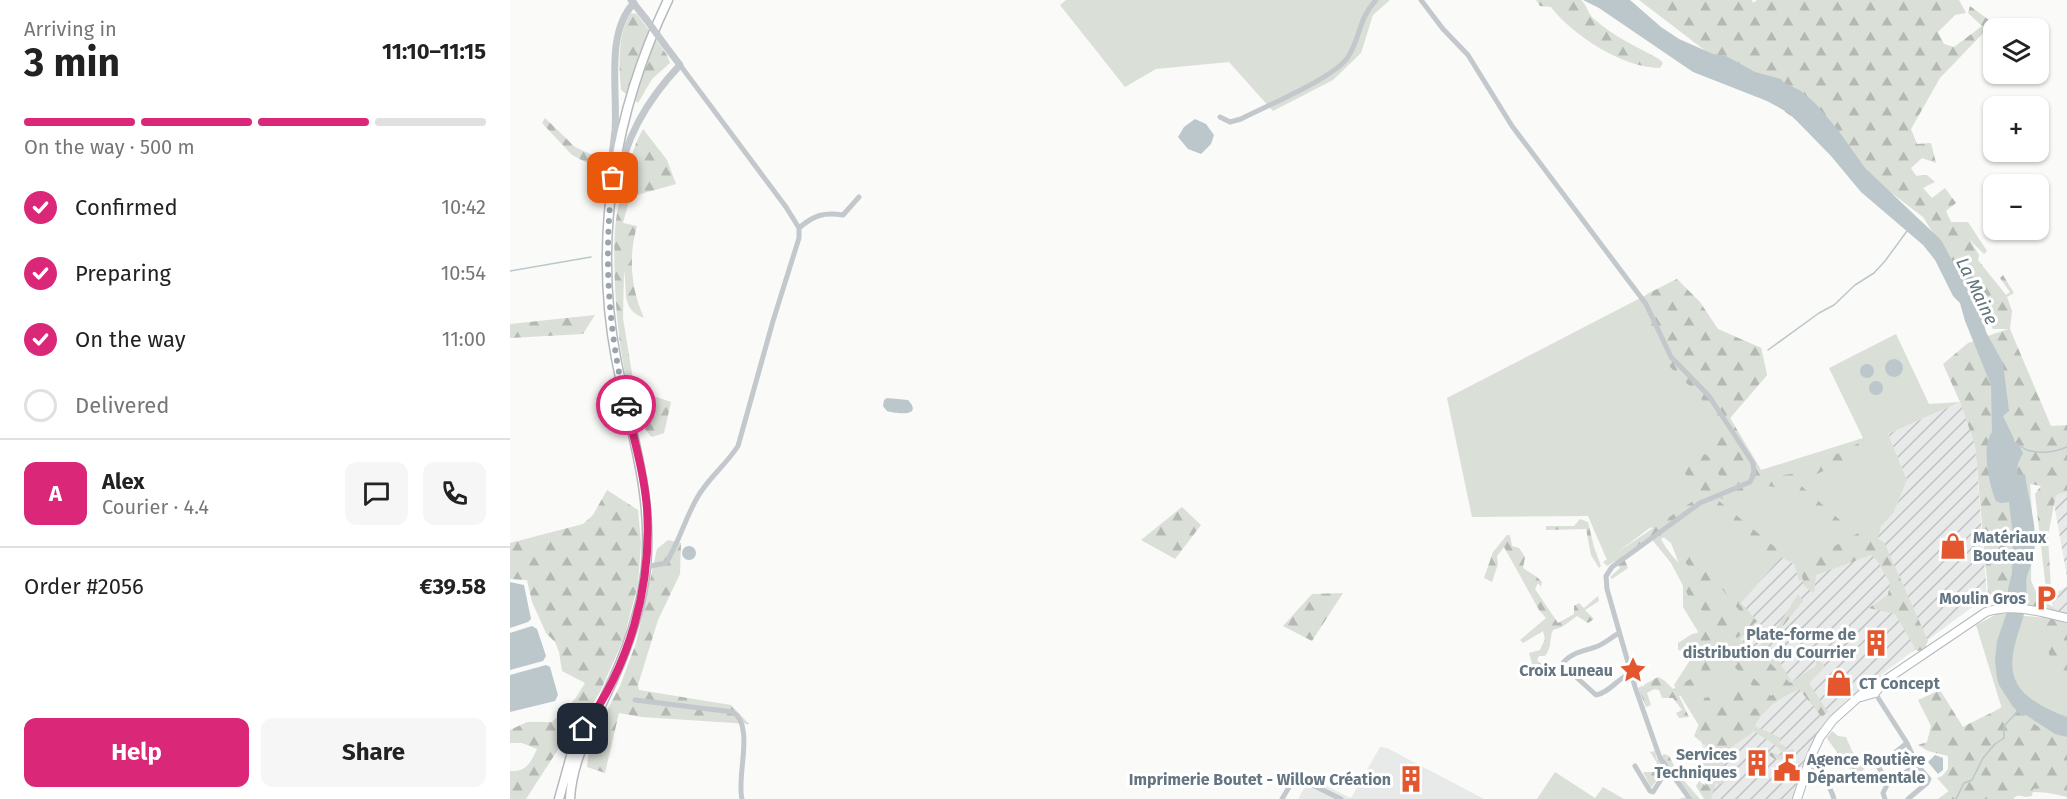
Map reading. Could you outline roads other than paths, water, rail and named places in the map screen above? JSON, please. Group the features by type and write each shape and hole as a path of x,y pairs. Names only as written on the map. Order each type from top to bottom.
{"main road":[{"path":"570,799 578,757 606,697 634,627 646,567 647,508 643,476 622,391 611,328 607,270 609,208 616,160 633,89 652,35 668,0"},
{"path":"1797,799 1817,741 1829,724 1859,698 1986,612 2001,608 2031,610 2067,618"},
{"path":"560,799 574,746 606,697"}],"street":[{"path":"1220,117 1230,122 1241,119 1317,81 1344,62 1353,48 1364,15 1376,0"},
{"path":"1420,0 1443,29 1464,50 1512,126 1639,293 1653,314 1671,357 1709,396 1753,463 1754,474 1750,482 1700,503 1609,570 1606,576 1607,589 1619,633 1660,758 1690,799"},
{"path":"610,196 608,190 615,130 615,55 623,18 633,1 786,207 799,228 796,246 741,439 732,455 708,480 696,498 675,549 666,563 646,567"},
{"path":"609,208 613,202 624,152 635,125 652,96 680,65"},
{"path":"799,228 816,215 843,214 859,196"},
{"path":"1619,633 1600,645 1567,658 1563,663 1596,695 1602,694 1631,673"},
{"path":"1873,690 1908,743 1917,765 1929,779 1908,799"},
{"path":"635,700 733,712 738,715 744,731 742,799"},
{"path":"1888,783 1878,766 1908,743"},
{"path":"1885,799 1883,794 1888,783 1917,765"},
{"path":"1635,766 1650,791 1653,792 1667,770"},
{"path":"1806,768 1818,772 1831,789 1834,799"},
{"path":"1282,799 1290,785 1298,778 1341,799"}],"waterway":[{"path":"1768,350 1819,313 1834,305 1855,285 1874,273 1907,231"},
{"path":"510,271 591,257"},
{"path":"2014,442 2027,450 2037,452 2067,447"},
{"path":"1956,799 1964,783 1972,780 1983,758 1995,744 2004,738 2004,726 2019,710"}],"place":[{"name":"Matériaux Bouteau","path":"1953,546"},
{"name":"Moulin Gros","path":"2046,598"},
{"name":"Plate-forme de distribution du Courrier","path":"1876,643"},
{"name":"Croix Luneau","path":"1633,670"},
{"name":"CT Concept","path":"1839,683"},
{"name":"Services Techniques","path":"1757,763"},
{"name":"Agence Routière Départementale","path":"1787,768"},
{"name":"Imprimerie Boutet - Willow Création","path":"1411,779"}],"water label":[{"name":"La Maine","path":"1977,291"}]}
